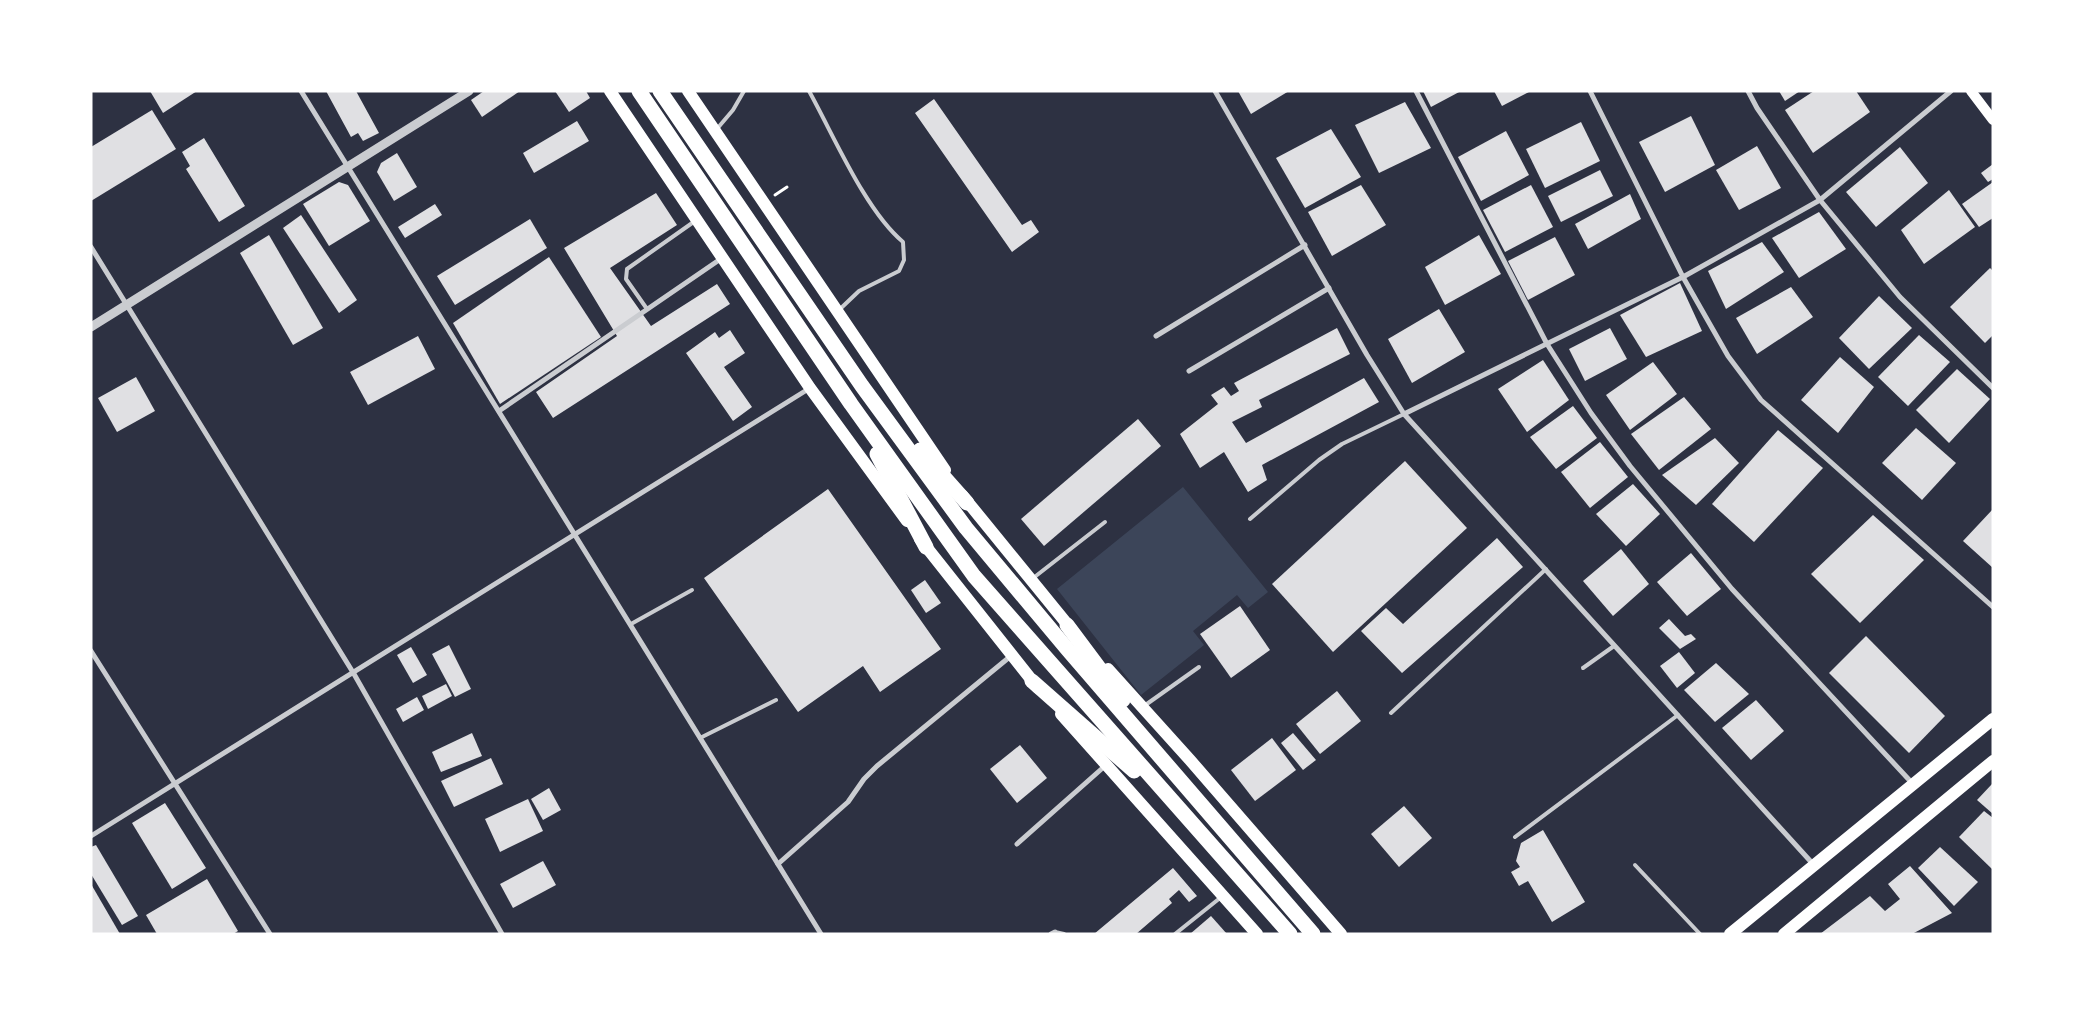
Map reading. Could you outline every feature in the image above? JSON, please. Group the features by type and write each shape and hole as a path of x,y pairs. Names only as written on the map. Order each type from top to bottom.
{"highway":[{"path":"639,91 851,404 974,576 1290,934"},
{"path":"660,91 862,386 966,528 1068,650 1313,934"},
{"path":"862,386 967,503"},
{"path":"851,404 926,547"},
{"path":"1067,625 1193,794"},
{"path":"1032,681 1180,811"}],"main road":[{"path":"610,91 810,388 926,547 1032,681 1257,934"},
{"path":"688,91 967,503 1067,625 1341,934"},
{"path":"1971,91 1993,120"},
{"path":"1730,934 1993,719"},
{"path":"1784,934 1993,761"}],"street":[{"path":"301,91 821,934"},
{"path":"91,327 469,91"},
{"path":"1215,91 1367,355 1404,414 1814,866"},
{"path":"1416,91 1546,344 1591,413 1630,466 1750,609 1914,784"},
{"path":"1590,91 1682,278 1728,356 1761,400 1993,607"},
{"path":"1748,91 1757,108 1820,200 1900,297 1993,388"},
{"path":"1404,414 1682,278 1820,200 1951,91"},
{"path":"1156,336 1305,245"},
{"path":"91,247 354,674 502,934"},
{"path":"498,411 722,258"},
{"path":"1189,371 1329,288"},
{"path":"91,836 354,674 573,533 810,388"},
{"path":"91,651 270,934"},
{"path":"778,864 848,802 864,779 877,766 1012,655"},
{"path":"1017,844 1106,765"}],"lane":[{"path":"715,131 733,110 744,91"},
{"path":"810,91 870,203 891,232 903,242 904,260 899,271 859,291 838,311"},
{"path":"647,309 626,279 627,270 696,220"},
{"path":"1250,519 1342,444 1404,414"},
{"path":"1030,580 1105,522"},
{"path":"1390,712 1546,569"},
{"path":"630,624 692,590"},
{"path":"1583,668 1614,646"},
{"path":"1142,708 1200,667"},
{"path":"700,738 776,700"},
{"path":"1515,838 1678,715"},
{"path":"1636,865 1700,934"},
{"path":"1175,934 1223,895"},
{"path":"1053,933 1064,934"}],"shaded area":[{"path":"1183,487 1268,592 1248,608 1237,595 1193,631 1204,645 1141,695 1057,589"}],"building":[{"path":"150,91 197,91 163,113"},
{"path":"326,91 356,91 379,133 363,141 358,133 351,137"},
{"path":"484,91 520,91 482,117 471,100"},
{"path":"555,91 586,91 590,98 569,112"},
{"path":"1238,91 1289,91 1251,114"},
{"path":"1423,91 1461,91 1431,107"},
{"path":"1494,91 1531,91 1502,106"},
{"path":"1779,91 1800,91 1785,101"},
{"path":"1814,91 1856,91 1870,112 1813,153 1785,110"},
{"path":"934,99 1022,225 1031,220 1039,232 1012,252 915,113"},
{"path":"1405,102 1431,148 1379,173 1355,125"},
{"path":"152,110 176,149 91,201 91,147"},
{"path":"1691,116 1715,165 1665,192 1639,142"},
{"path":"577,121 589,141 534,173 523,153"},
{"path":"1581,122 1600,161 1545,188 1526,149"},
{"path":"1331,129 1361,177 1305,208 1276,158"},
{"path":"1506,131 1529,175 1481,201 1458,157"},
{"path":"204,138 245,206 219,222 186,169 190,166 182,152"},
{"path":"1757,146 1781,188 1739,210 1716,170"},
{"path":"1900,147 1928,183 1876,227 1846,192"},
{"path":"397,153 417,187 394,201 377,172 381,163"},
{"path":"1993,164 1993,179 1988,182 1981,173"},
{"path":"1600,170 1613,196 1561,222 1548,196"},
{"path":"339,182 348,185 370,221 329,246 303,204"},
{"path":"1993,182 1993,218 1979,227 1962,204"},
{"path":"1361,185 1386,225 1332,256 1308,212"},
{"path":"1531,185 1553,227 1505,252 1483,210"},
{"path":"1949,190 1975,227 1924,264 1901,230"},
{"path":"656,193 677,225 610,268 651,326 717,284 730,304 553,418 536,392 617,336 564,248"},
{"path":"1630,194 1641,219 1588,249 1575,224"},
{"path":"435,204 442,215 405,238 398,227"},
{"path":"1819,212 1846,249 1799,278 1772,238"},
{"path":"301,215 357,300 339,313 283,228"},
{"path":"530,219 547,248 455,305 437,276"},
{"path":"269,235 323,328 293,345 240,253"},
{"path":"1479,235 1501,274 1445,305 1425,267"},
{"path":"1555,237 1575,275 1528,300 1508,261"},
{"path":"1762,242 1784,272 1726,309 1708,271"},
{"path":"549,257 601,337 500,404 453,323"},
{"path":"1990,268 1993,271 1993,335 1985,343 1950,307"},
{"path":"1680,283 1702,331 1646,357 1620,315"},
{"path":"1791,287 1813,317 1757,354 1736,318"},
{"path":"1879,296 1912,328 1869,369 1839,338"},
{"path":"1439,309 1465,352 1412,383 1388,339"},
{"path":"1337,328 1350,354 1259,400 1262,407 1232,422 1246,443 1364,378 1379,402 1262,465 1267,480 1248,492 1224,452 1200,468 1180,434 1218,404 1211,395 1224,387 1231,396 1239,391 1234,383"},
{"path":"1610,328 1627,359 1585,381 1569,349"},
{"path":"730,330 745,353 724,367 752,407 733,421 686,353 715,332 719,338"},
{"path":"1919,335 1950,362 1908,406 1878,377"},
{"path":"418,336 435,369 368,405 350,372"},
{"path":"1840,357 1874,387 1838,433 1801,400"},
{"path":"1543,360 1569,400 1527,432 1498,389"},
{"path":"1653,362 1677,394 1630,430 1606,395"},
{"path":"1957,369 1990,399 1949,443 1916,410"},
{"path":"136,377 155,411 117,432 98,398"},
{"path":"1684,397 1711,429 1659,470 1631,434"},
{"path":"1573,406 1597,438 1556,469 1530,437"},
{"path":"1138,419 1161,446 1044,546 1021,519"},
{"path":"1916,428 1956,463 1922,500 1882,463"},
{"path":"1778,430 1823,468 1754,542 1712,504"},
{"path":"1715,438 1739,463 1696,505 1662,475"},
{"path":"1600,442 1628,477 1590,508 1561,472"},
{"path":"1405,461 1467,528 1333,652 1272,584"},
{"path":"1633,484 1660,514 1626,546 1596,514"},
{"path":"828,489 941,649 880,692 863,666 798,712 704,578"},
{"path":"1993,509 1993,568 1963,541"},
{"path":"1873,515 1924,560 1860,623 1811,574"},
{"path":"1497,538 1523,567 1402,673 1361,631 1386,608 1403,624"},
{"path":"1621,549 1649,584 1613,616 1583,581"},
{"path":"1691,553 1721,589 1687,616 1657,582"},
{"path":"925,580 941,603 926,613 911,590"},
{"path":"1240,606 1270,650 1231,678 1200,634"},
{"path":"1669,619 1685,636 1691,634 1696,639 1680,649 1659,628"},
{"path":"1866,636 1945,716 1909,753 1829,673"},
{"path":"449,645 471,689 455,697 432,654"},
{"path":"411,647 427,675 413,683 397,655"},
{"path":"1679,652 1695,673 1677,688 1660,666"},
{"path":"1716,663 1749,694 1715,722 1684,690"},
{"path":"446,684 452,696 428,709 422,696"},
{"path":"1337,691 1361,721 1320,754 1296,724"},
{"path":"417,697 424,710 403,722 396,709"},
{"path":"1756,700 1784,731 1751,760 1722,728"},
{"path":"472,733 482,756 441,772 432,752"},
{"path":"1293,733 1316,760 1303,770 1281,743"},
{"path":"1272,738 1296,770 1255,801 1231,770"},
{"path":"1020,745 1047,778 1017,803 990,769"},
{"path":"491,758 503,784 454,807 441,781"},
{"path":"1993,785 1993,814 1977,800"},
{"path":"549,788 561,810 543,820 531,799"},
{"path":"528,799 543,831 500,852 485,819"},
{"path":"165,803 206,868 172,889 132,823"},
{"path":"1404,806 1432,838 1399,867 1371,834"},
{"path":"1984,811 1993,818 1993,870 1959,837"},
{"path":"1543,830 1585,902 1552,922 1528,881 1519,886 1511,872 1520,867 1516,861 1521,843"},
{"path":"96,845 138,916 122,925 91,874 91,847"},
{"path":"1940,847 1978,882 1954,906 1918,868"},
{"path":"543,861 556,885 513,908 500,884"},
{"path":"1910,866 1952,913 1912,934 1820,934 1870,896 1885,911 1900,899 1888,884"},
{"path":"1173,868 1197,896 1189,902 1179,890 1169,899 1172,903 1136,934 1094,934"},
{"path":"207,879 238,931 233,934 157,934 146,915"},
{"path":"91,884 120,934 91,934"},
{"path":"1211,916 1227,934 1190,934"}]}
